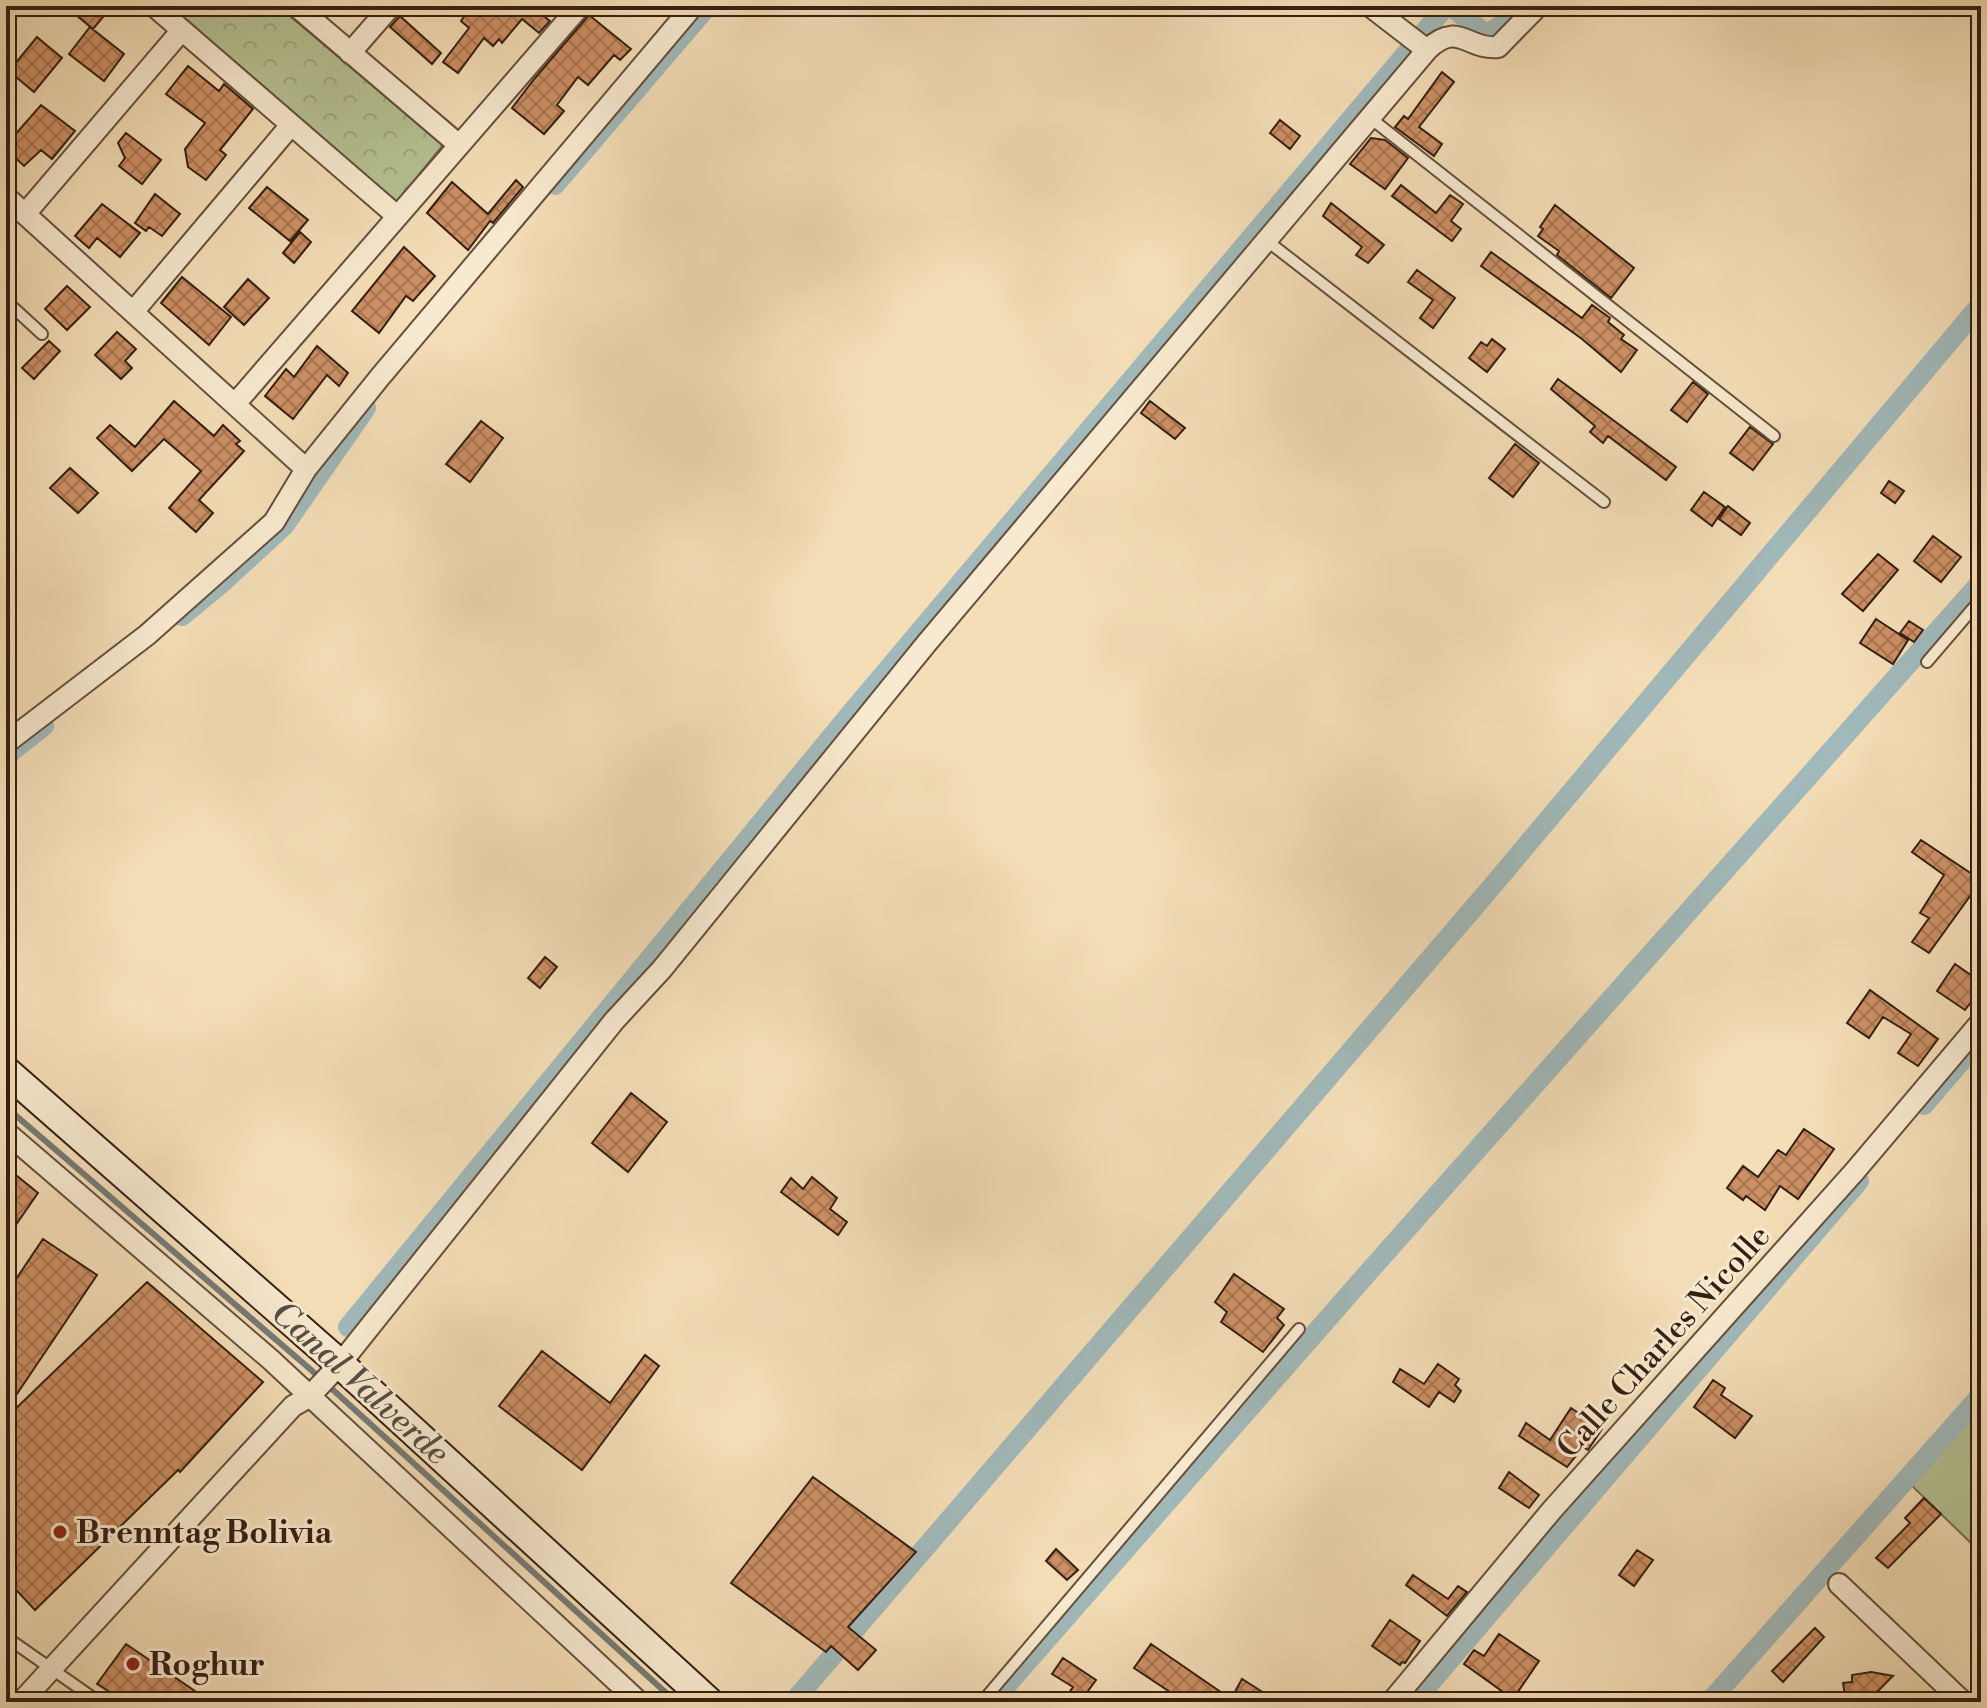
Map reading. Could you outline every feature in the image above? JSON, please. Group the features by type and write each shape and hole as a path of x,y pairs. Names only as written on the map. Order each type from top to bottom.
{"street":[{"path":"154,6 397,216"},
{"path":"296,6 459,145"},
{"path":"350,53 391,6"},
{"path":"235,404 580,6"},
{"path":"6,743 147,635 274,522 306,469 399,354 693,6"},
{"path":"1370,6 1427,50"},
{"path":"21,1702 293,1406 324,1380 830,760 1427,50 1438,40 1449,36 1460,36 1489,48 1498,47 1538,6"},
{"path":"25,214 182,30"},
{"path":"133,312 291,125"},
{"path":"6,197 306,469"},
{"name":"Calle Charles Nicolle","path":"1392,1702 1552,1510 1855,1171 1981,1022"},
{"path":"6,1071 324,1380 639,1702"},
{"path":"6,1132 270,1359 324,1380 709,1702"},
{"path":"1839,1584 1963,1702"}],"lane":[{"path":"1369,117 1774,436"},
{"path":"1266,240 1604,502"},
{"path":"6,301 42,334"},
{"path":"1927,662 1981,599"},
{"path":"982,1702 1299,1329"},
{"path":"6,1637 50,1671 99,1702"}],"green space":[{"path":"167,6 278,6 443,145 396,203"},
{"path":"1977,1400 1981,1404 1981,1536 1973,1545 1907,1481"}],"building":[{"path":"65,6 112,6 93,29"},
{"path":"454,6 532,6 550,21 539,33 522,19 502,43 499,39 493,46 484,38 458,73 443,62 469,28 461,21 465,15"},
{"path":"589,15 631,49 620,60 614,55 588,85 578,77 557,105 564,111 544,134 512,108"},
{"path":"400,16 441,53 432,64 390,27"},
{"path":"90,27 124,54 104,81 69,54"},
{"path":"37,37 62,58 34,92 9,71"},
{"path":"188,66 219,91 224,84 253,109 220,150 226,155 206,180 188,167 185,149 205,123 166,94"},
{"path":"1442,72 1454,82 1419,127 1442,144 1434,156 1395,127 1404,116 1408,119"},
{"path":"41,105 75,131 52,159 41,150 24,166 6,149 6,145"},
{"path":"1280,120 1300,136 1290,149 1270,133"},
{"path":"126,133 161,160 142,184 119,166 125,158 118,143"},
{"path":"1371,138 1385,140 1408,158 1385,189 1350,164"},
{"path":"516,180 523,187 493,223 490,221 468,250 427,213 452,182 488,214"},
{"path":"1401,185 1436,213 1450,195 1463,204 1451,221 1461,229 1452,241 1392,196"},
{"path":"267,187 308,220 290,241 249,208"},
{"path":"155,194 180,214 162,236 149,227 146,231 135,223"},
{"path":"1331,203 1384,245 1368,263 1356,255 1362,247 1323,216"},
{"path":"102,204 140,233 120,257 97,238 89,248 75,236"},
{"path":"1555,205 1634,268 1611,298 1538,236 1543,229 1540,227"},
{"path":"300,232 311,242 294,263 283,253"},
{"path":"404,247 435,276 413,301 406,296 379,333 352,311"},
{"path":"1491,252 1582,318 1592,305 1610,318 1608,322 1624,335 1621,339 1637,350 1621,372 1582,339 1481,266"},
{"path":"1417,270 1455,298 1433,328 1420,318 1433,300 1408,282"},
{"path":"182,277 231,317 209,345 161,303"},
{"path":"248,279 269,298 244,325 224,307"},
{"path":"67,286 90,307 67,330 45,309"},
{"path":"117,332 136,349 125,361 132,368 121,379 95,355"},
{"path":"1492,339 1505,349 1487,372 1469,358 1481,342 1487,346"},
{"path":"49,341 60,351 34,379 22,368"},
{"path":"317,346 348,373 339,386 327,375 293,419 265,396 286,369 294,377"},
{"path":"1558,379 1676,467 1666,480 1608,436 1603,443 1590,432 1595,426 1551,389"},
{"path":"1693,382 1708,394 1687,422 1671,410"},
{"path":"174,401 214,436 223,425 240,441 236,444 244,451 199,500 213,513 196,532 169,508 201,471 164,439 132,471 97,438 110,425 135,447"},
{"path":"1150,401 1185,428 1175,439 1141,413"},
{"path":"481,421 503,438 470,482 446,464"},
{"path":"1750,427 1773,444 1753,470 1730,453"},
{"path":"1515,444 1539,463 1513,497 1489,478"},
{"path":"70,468 98,493 78,513 50,488"},
{"path":"1889,481 1904,491 1895,503 1881,493"},
{"path":"1704,492 1725,507 1712,526 1691,510"},
{"path":"1728,506 1750,523 1741,535 1719,519"},
{"path":"1933,536 1961,557 1941,582 1914,561"},
{"path":"1878,554 1898,570 1863,611 1842,594"},
{"path":"1876,619 1908,640 1893,664 1860,643"},
{"path":"1909,621 1923,630 1914,642 1900,633"},
{"path":"1921,840 1981,880 1981,898 1973,892 1929,953 1912,942 1929,918 1920,913 1944,875 1912,852"},
{"path":"545,957 557,967 540,988 528,978"},
{"path":"1955,964 1981,982 1981,989 1965,1010 1937,991"},
{"path":"1870,990 1938,1039 1918,1066 1898,1053 1911,1034 1883,1017 1869,1038 1847,1023"},
{"path":"631,1093 667,1122 628,1172 592,1143"},
{"path":"1804,1129 1834,1149 1798,1199 1780,1186 1765,1210 1746,1196 1743,1200 1727,1188 1743,1166 1758,1177 1778,1150 1786,1155"},
{"path":"6,1167 38,1193 6,1239"},
{"path":"812,1177 837,1198 830,1209 847,1222 838,1235 781,1192 791,1178 803,1189"},
{"path":"43,1239 97,1275 17,1394 6,1387 6,1294"},
{"path":"1234,1274 1284,1309 1277,1318 1284,1325 1263,1352 1221,1322 1227,1312 1215,1302"},
{"path":"147,1282 263,1382 180,1472 178,1470 35,1610 6,1579 6,1418"},
{"path":"542,1351 610,1403 645,1355 659,1366 582,1470 499,1406"},
{"path":"1438,1364 1459,1379 1455,1385 1461,1391 1454,1402 1439,1392 1429,1407 1393,1382 1400,1369 1424,1384"},
{"path":"1713,1380 1725,1388 1721,1395 1752,1416 1735,1438 1694,1407"},
{"path":"1571,1408 1602,1429 1588,1450 1583,1447 1567,1467 1519,1436 1526,1423 1550,1440"},
{"path":"1509,1472 1539,1495 1529,1508 1499,1488"},
{"path":"813,1477 916,1552 848,1627 876,1650 858,1670 831,1646 826,1652 731,1583"},
{"path":"1924,1498 1941,1514 1888,1568 1876,1558 1910,1523 1905,1518"},
{"path":"1056,1549 1078,1570 1067,1580 1046,1561"},
{"path":"1637,1550 1653,1560 1634,1586 1619,1575"},
{"path":"1413,1575 1448,1599 1458,1586 1467,1592 1447,1616 1406,1585"},
{"path":"1390,1620 1420,1641 1405,1663 1400,1665 1372,1646"},
{"path":"1815,1628 1824,1637 1783,1682 1772,1671"},
{"path":"1499,1634 1539,1661 1513,1699 1464,1664 1474,1650 1484,1656"},
{"name":"Roghur","path":"126,1644 211,1702 126,1702 97,1684"},
{"path":"1151,1644 1231,1699 1242,1679 1278,1702 1185,1702 1134,1668"},
{"path":"1063,1658 1096,1680 1080,1702 1063,1702 1073,1687 1052,1674"},
{"path":"1871,1672 1893,1676 1867,1702 1846,1702 1843,1683 1852,1682 1852,1675"}],"waterway":[{"path":"555,185 708,6"},
{"path":"348,1327 845,720 1446,6"},
{"path":"1450,6 1486,34 1503,24 1519,6"},
{"path":"793,1702 1494,884 1981,304"},
{"path":"182,616 284,526 366,408"},
{"path":"992,1702 1981,582"},
{"path":"6,756 44,726"},
{"path":"1924,1105 1981,1038"},
{"name":"Canal Valverde","path":"6,1107 310,1369 676,1702"},
{"path":"1414,1702 1859,1181"},
{"path":"1709,1702 1981,1395"}],"place":[{"name":"Brenntag Bolivia","path":"60,1532"},
{"name":"Roghur","path":"133,1664"}]}
